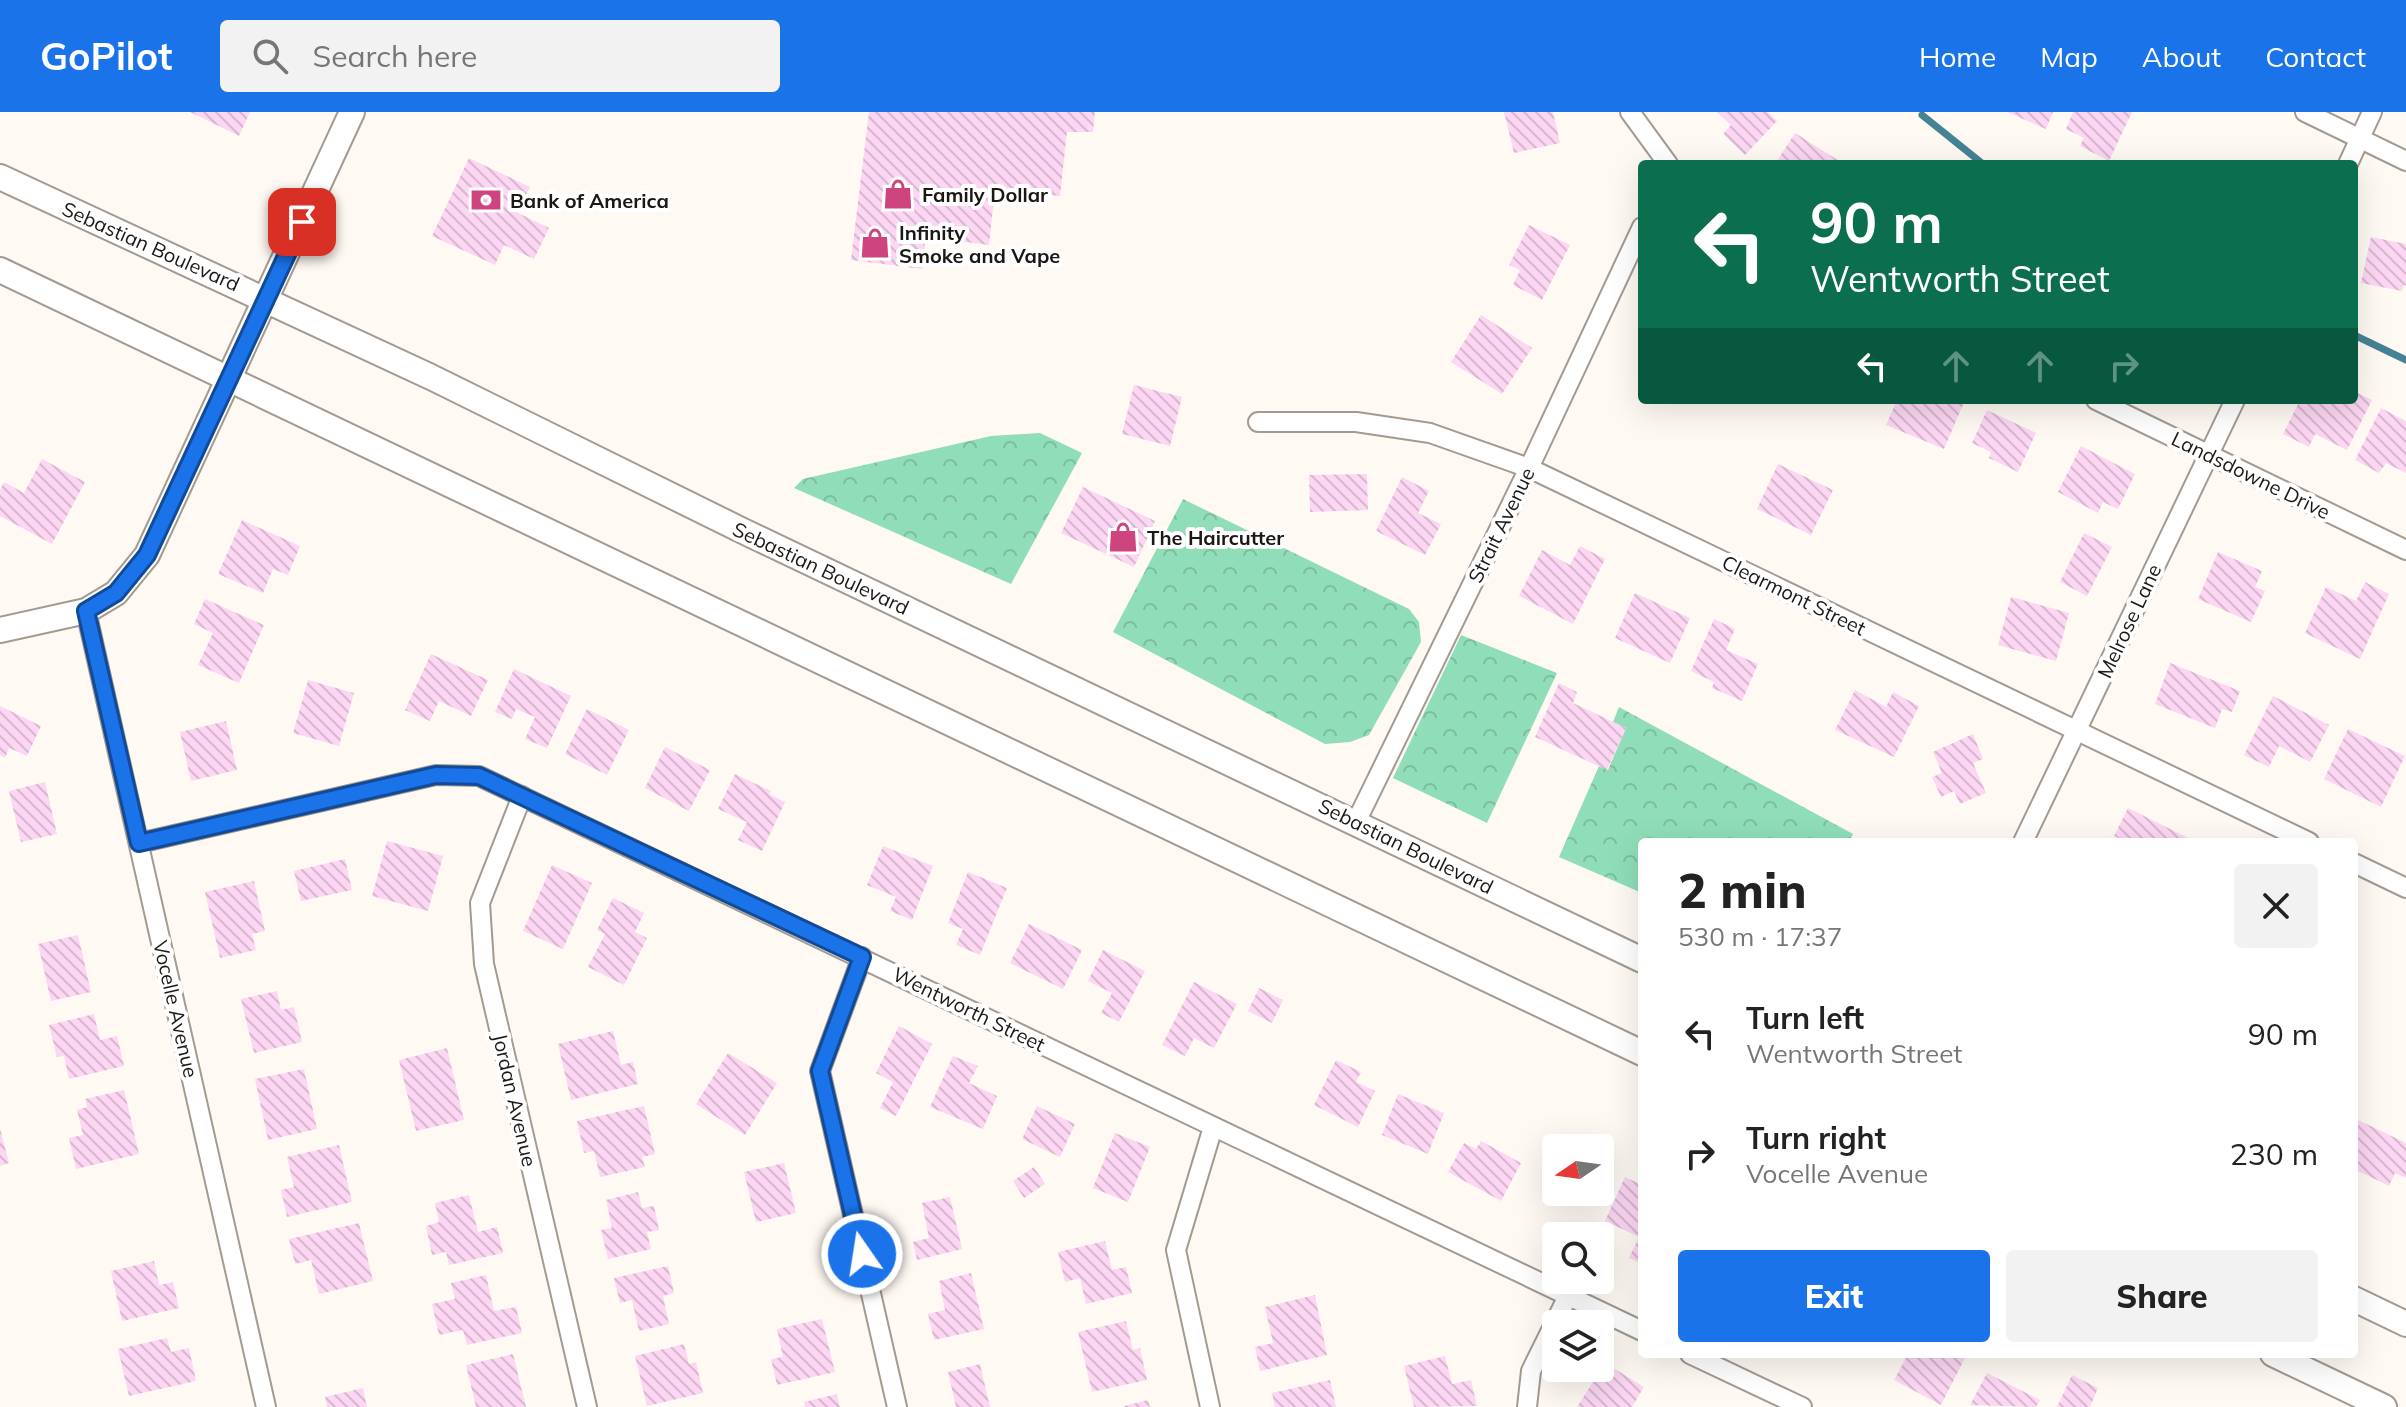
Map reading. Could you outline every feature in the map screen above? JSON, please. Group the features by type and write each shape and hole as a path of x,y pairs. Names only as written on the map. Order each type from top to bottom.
{"main road":[{"path":"0,630 86,611 116,593 147,555 352,112"},
{"name":"Sebastian Boulevard","path":"0,177 267,298 743,531 1638,958"},
{"path":"0,270 1638,1051"},
{"path":"2358,1301 2406,1324"},
{"path":"2281,1358 2384,1407"}],"street":[{"path":"1630,112 1665,160"},
{"path":"2305,112 2406,161"},
{"path":"2350,160 2372,112"},
{"name":"Strait Avenue","path":"1356,822 1529,468 1638,236"},
{"name":"Landsdowne Drive","path":"2104,404 2406,550"},
{"name":"Melrose Lane","path":"2025,838 2233,404"},
{"name":"Clearmont Street","path":"1258,422 1356,422 1430,433 1529,468 2301,838"},
{"name":"Vocelle Avenue","path":"86,611 266,1407"},
{"name":"Wentworth Street","path":"139,843 436,775 479,776 1638,1329"},
{"name":"Jordan Avenue","path":"522,796 480,903 484,964 587,1407"},
{"path":"2358,865 2406,888"},
{"path":"862,957 820,1071 897,1407"},
{"path":"1210,1407 1176,1250 1213,1127"},
{"path":"1527,1407 1531,1371 1568,1296"},
{"path":"1698,1358 1802,1407"}],"green space":[{"path":"1040,433 1082,453 1011,584 794,488 803,479 991,436"},
{"path":"1183,499 1409,609 1419,622 1421,642 1369,735 1350,742 1325,744 1113,632"},
{"path":"1461,635 1557,673 1487,823 1393,778"},
{"path":"1619,707 1853,834 1851,838 1638,838 1638,891 1559,857 1599,766 1608,770 1626,728 1613,722"}],"building":[{"path":"190,112 250,112 239,136"},
{"path":"869,112 1095,112 1093,132 1067,132 1060,196 995,189 989,245 926,237 922,269 851,260"},
{"path":"1504,112 1553,112 1560,143 1514,153"},
{"path":"1717,112 1768,112 1777,121 1745,155 1723,134 1731,125"},
{"path":"2007,112 2053,112 2046,129"},
{"path":"2073,112 2132,112 2109,160 2080,146 2084,138 2066,129"},
{"path":"1795,133 1838,160 1778,160"},
{"name":"Bank of America","path":"469,158 530,187 518,213 549,228 534,259 504,245 495,265 432,236"},
{"path":"1529,225 1570,245 1542,300 1513,285 1520,270 1509,265"},
{"path":"2371,237 2406,244 2406,286 2402,291 2361,283"},
{"path":"1481,315 1532,348 1502,394 1451,362"},
{"path":"1134,385 1182,397 1170,446 1122,434"},
{"path":"2358,393 2372,400 2347,450 2315,434 2309,447 2283,434 2298,404 2358,404"},
{"path":"1895,404 1963,404 1944,449 1886,425"},
{"path":"2381,408 2406,421 2406,473 2386,463 2379,473 2355,460"},
{"path":"1987,410 2036,433 2018,472 1989,458 1991,452 1972,443"},
{"path":"2081,446 2135,474 2118,509 2103,502 2098,513 2058,492"},
{"path":"42,459 85,482 52,544 0,516 0,490 4,482 24,493"},
{"path":"1778,464 1833,490 1811,535 1757,509"},
{"path":"1367,474 1368,510 1310,512 1309,475"},
{"path":"1402,477 1429,491 1418,513 1441,524 1425,555 1376,531"},
{"path":"1083,487 1155,521 1134,567 1061,533"},
{"path":"242,520 300,546 288,575 273,569 263,593 218,574"},
{"path":"2084,533 2112,547 2087,596 2060,582"},
{"path":"1580,546 1605,559 1573,624 1519,596 1542,550 1570,565"},
{"path":"2218,552 2262,571 2255,587 2265,591 2251,622 2198,599"},
{"path":"2365,582 2389,594 2360,659 2305,633 2326,587 2356,601"},
{"path":"1635,593 1690,618 1670,663 1615,638"},
{"path":"2011,597 2069,613 2056,661 1998,645"},
{"path":"205,599 264,625 239,683 198,665 213,633 194,624"},
{"path":"1714,619 1735,629 1726,650 1758,664 1742,701 1712,688 1714,682 1691,671"},
{"path":"431,654 488,680 471,716 439,701 430,721 405,710"},
{"path":"2170,663 2240,691 2232,712 2222,709 2215,728 2155,704"},
{"path":"514,669 571,696 547,748 525,739 535,717 516,709 512,719 495,712"},
{"path":"308,680 354,693 339,746 293,733"},
{"path":"1559,683 1577,692 1573,703 1626,728 1607,770 1535,737"},
{"path":"1855,690 1886,707 1893,692 1919,706 1894,757 1835,730"},
{"path":"2273,696 2329,725 2310,762 2279,746 2269,767 2244,755"},
{"path":"0,706 41,726 27,756 9,748 5,758 0,755"},
{"path":"587,709 629,730 607,775 565,754"},
{"path":"226,721 237,770 191,781 180,732"},
{"path":"2348,729 2405,756 2381,807 2324,779"},
{"path":"1973,734 1983,759 1973,763 1986,793 1960,804 1954,791 1941,797 1932,777 1942,773 1933,752"},
{"path":"665,747 710,770 689,811 645,788"},
{"path":"735,774 771,791 769,794 785,802 762,851 738,840 747,822 718,809"},
{"path":"45,782 57,834 21,842 9,791"},
{"path":"2128,808 2188,838 2118,838 2114,836"},
{"path":"387,841 443,856 428,911 372,896"},
{"path":"883,846 933,866 912,920 890,911 896,897 867,885"},
{"path":"345,859 352,890 301,901 294,871"},
{"path":"552,865 592,883 563,949 523,931"},
{"path":"968,872 1007,888 980,955 956,945 963,929 948,923"},
{"path":"254,881 265,931 252,934 256,950 220,958 205,892"},
{"path":"613,898 644,913 635,932 647,938 624,985 588,967 605,934 597,930"},
{"path":"1029,924 1082,950 1063,989 1010,963"},
{"path":"78,935 91,992 51,1001 38,944"},
{"path":"1103,950 1145,971 1119,1022 1101,1013 1112,993 1088,981"},
{"path":"1194,982 1237,1004 1214,1048 1194,1038 1185,1056 1162,1045"},
{"path":"1259,988 1283,1000 1272,1023 1248,1011"},
{"path":"277,991 281,1010 294,1007 302,1042 254,1053 241,999"},
{"path":"94,1014 100,1040 117,1036 124,1066 69,1079 64,1056 57,1057 49,1025"},
{"path":"899,1026 932,1044 896,1116 880,1108 893,1082 876,1073"},
{"path":"613,1031 621,1065 633,1062 638,1084 571,1100 558,1044"},
{"path":"447,1048 464,1120 416,1131 399,1060"},
{"path":"728,1053 777,1083 745,1135 696,1104"},
{"path":"953,1056 978,1066 969,1083 997,1096 983,1129 930,1107"},
{"path":"1336,1060 1361,1072 1356,1082 1375,1091 1358,1127 1314,1105"},
{"path":"304,1069 317,1129 268,1140 255,1079"},
{"path":"124,1090 139,1154 76,1169 69,1138 83,1135 77,1110 87,1107 85,1099"},
{"path":"1398,1094 1444,1113 1428,1154 1382,1135"},
{"path":"644,1106 655,1154 642,1157 645,1167 600,1177 594,1151 584,1153 577,1121"},
{"path":"1037,1106 1075,1124 1060,1157 1022,1139"},
{"path":"2358,1120 2406,1143 2406,1178 2395,1173 2389,1186 2358,1171"},
{"path":"0,1128 9,1163 0,1166"},
{"path":"1115,1133 1150,1147 1128,1202 1093,1188"},
{"path":"1481,1141 1521,1163 1501,1201 1448,1172 1464,1143 1476,1149"},
{"path":"339,1145 352,1202 287,1217 281,1190 294,1187 287,1157"},
{"path":"784,1163 796,1213 756,1222 744,1172"},
{"path":"1034,1167 1045,1184 1024,1198 1013,1181"},
{"path":"1625,1177 1638,1183 1638,1237 1614,1225 1614,1222 1607,1222"},
{"path":"638,1192 642,1208 654,1206 659,1230 647,1232 651,1249 608,1259 601,1230 612,1228 606,1200"},
{"path":"469,1195 478,1232 497,1227 503,1253 449,1265 446,1252 432,1255 426,1226 439,1222 435,1203"},
{"path":"950,1197 962,1249 917,1260 913,1242 929,1238 922,1203"},
{"path":"359,1223 373,1281 319,1294 311,1260 295,1264 289,1239"},
{"path":"1638,1239 1638,1262 1629,1258"},
{"path":"1105,1241 1112,1270 1126,1267 1132,1293 1086,1304 1080,1278 1065,1282 1058,1252"},
{"path":"154,1261 159,1285 173,1282 179,1308 122,1321 111,1271"},
{"path":"668,1266 674,1293 663,1296 669,1324 639,1331 632,1300 620,1303 614,1278"},
{"path":"971,1273 984,1329 934,1340 928,1314 945,1310 939,1281"},
{"path":"486,1275 494,1311 516,1307 522,1333 467,1345 463,1330 439,1335 432,1304 455,1299 451,1283"},
{"path":"1315,1295 1327,1355 1260,1371 1255,1347 1273,1343 1265,1307"},
{"path":"822,1319 835,1372 777,1385 771,1359 783,1357 777,1329"},
{"path":"1126,1321 1133,1350 1140,1348 1147,1380 1092,1392 1078,1332"},
{"path":"167,1338 171,1352 189,1348 196,1381 129,1396 118,1349"},
{"path":"684,1344 689,1364 696,1362 703,1393 647,1406 635,1356"},
{"path":"513,1354 526,1407 476,1407 466,1365"},
{"path":"1445,1356 1452,1384 1471,1380 1477,1406 1414,1407 1404,1366"},
{"path":"1906,1358 1965,1358 1941,1405 1894,1380"},
{"path":"980,1364 990,1407 956,1407 948,1372"},
{"path":"1614,1369 1644,1387 1632,1407 1577,1407 1593,1382 1614,1382"},
{"path":"1987,1373 2040,1400 2036,1407 1970,1405"},
{"path":"2072,1375 2098,1388 2090,1407 2057,1407"},
{"path":"1330,1380 1336,1407 1275,1407 1272,1393"},
{"path":"363,1388 367,1407 327,1407 325,1397"},
{"path":"837,1394 840,1407 805,1407 804,1402"},
{"path":"1148,1400 1150,1407 1124,1407 1124,1406"}],"waterway":[{"path":"1922,115 1978,160"},
{"path":"2358,337 2406,360"}],"place":[{"name":"Family Dollar","path":"898,194"},
{"name":"Bank of America","path":"486,200"},
{"name":"Infinity Smoke and Vape","path":"875,243"},
{"name":"The Haircutter","path":"1123,537"}],"route":[{"path":"302,222 147,555 116,593 86,611 139,843 436,775 479,776 862,957 820,1071 862,1254"}]}
